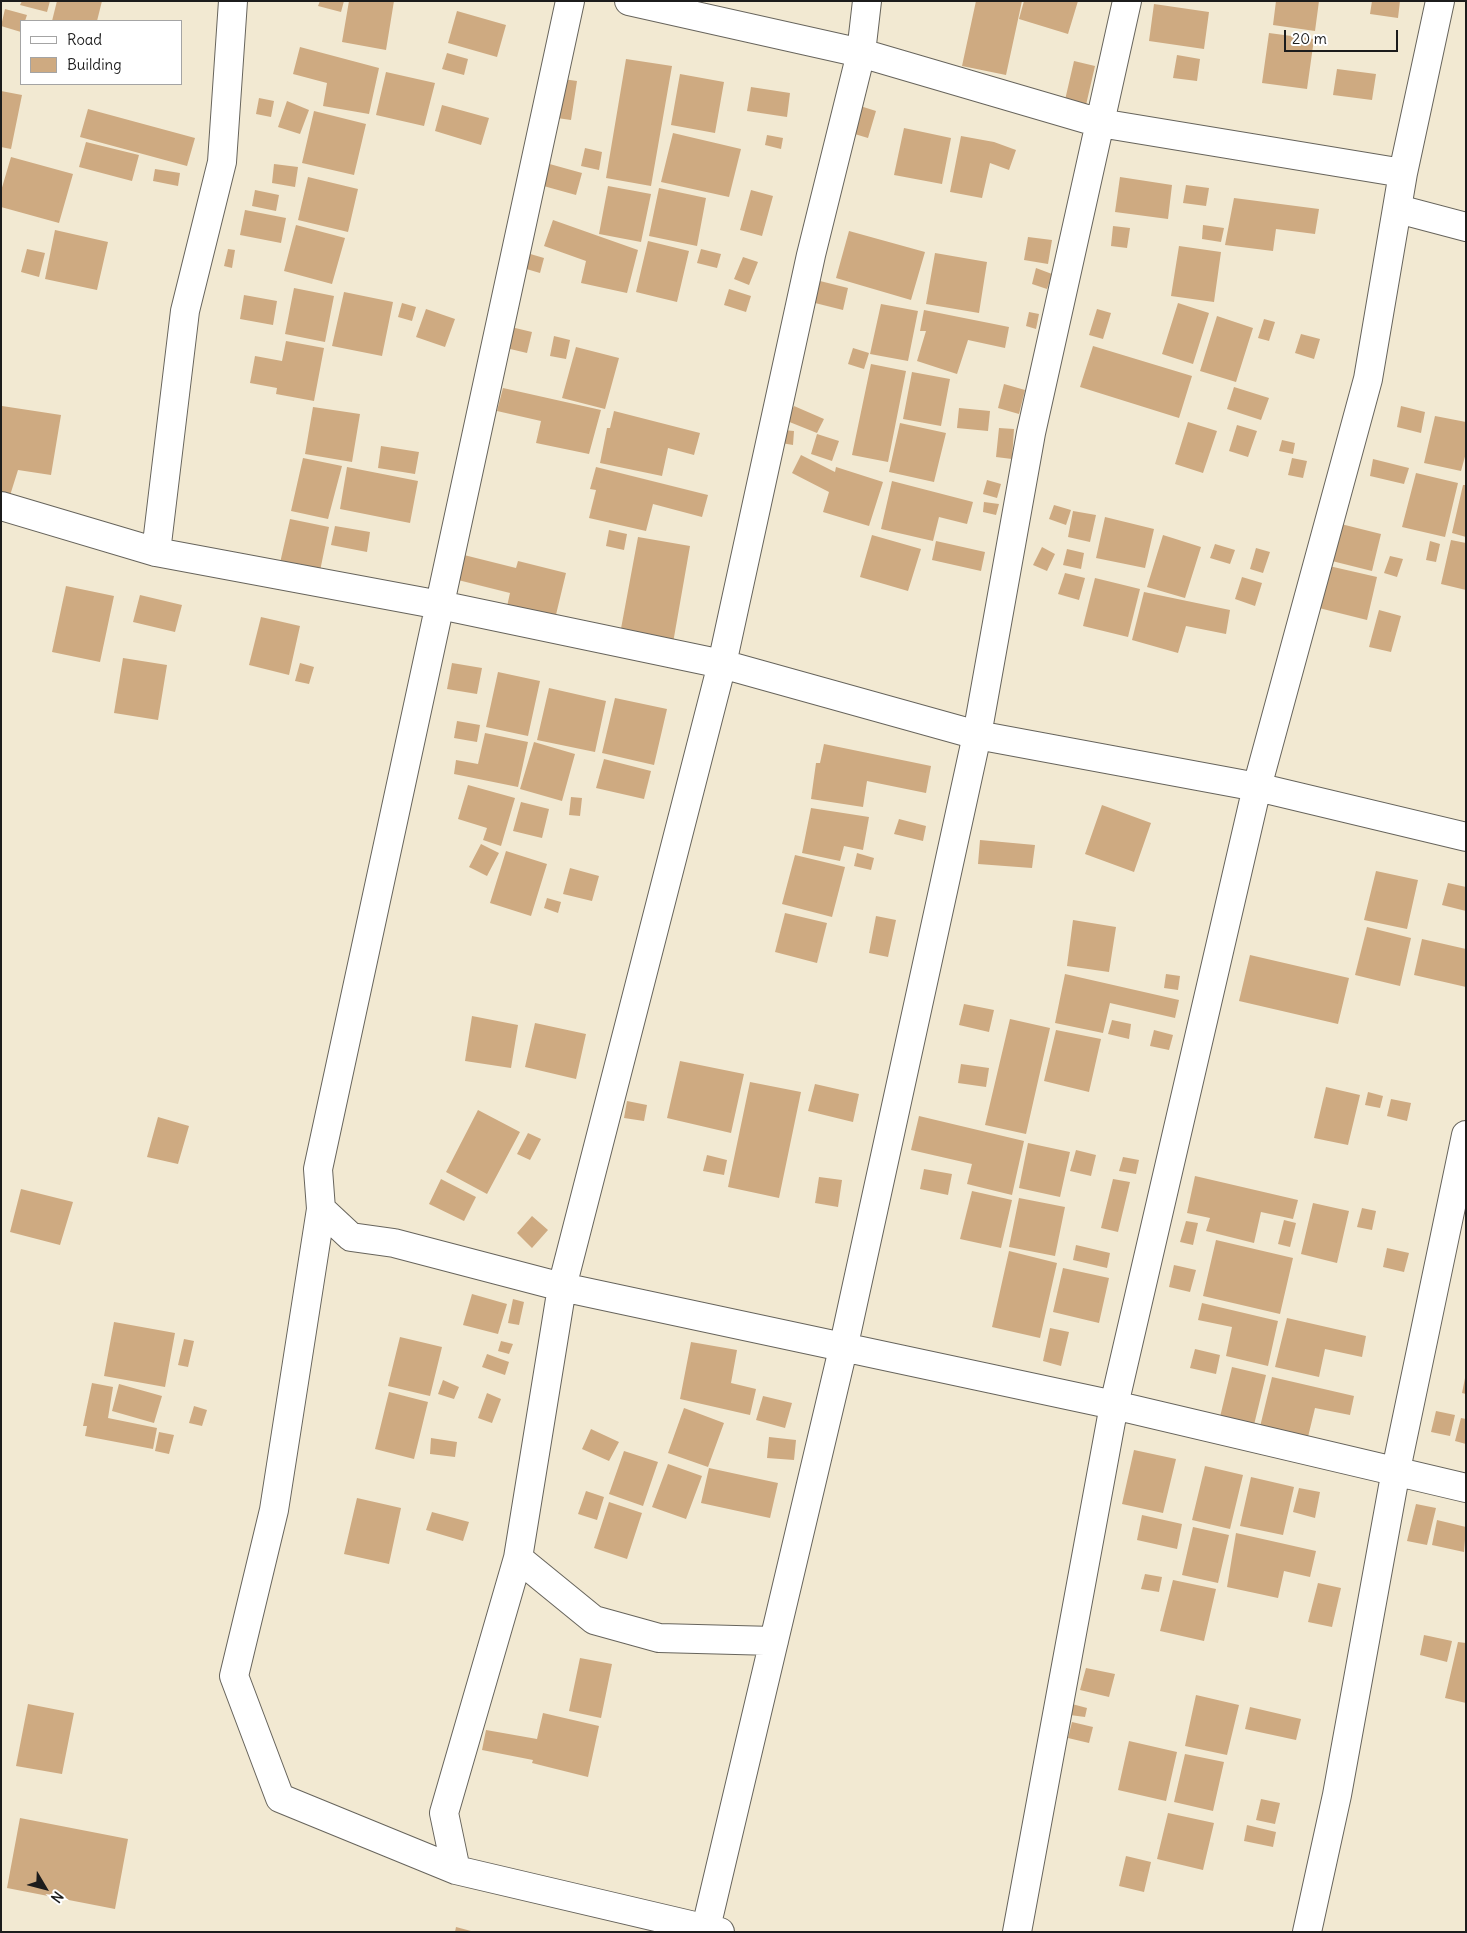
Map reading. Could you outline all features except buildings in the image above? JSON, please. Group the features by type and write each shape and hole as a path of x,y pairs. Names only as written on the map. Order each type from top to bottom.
{"street":[{"path":"156,552 185,311 222,162 233,1"},
{"path":"570,1 318,1168 321,1209 274,1510 234,1676 280,1798 456,1870 710,1931 774,1641 843,1349 977,735 1031,433 1127,1"},
{"path":"630,1 861,53 1100,123 1403,173"},
{"path":"456,1870 444,1813 518,1558 562,1287 722,664 811,255 861,53 867,1"},
{"path":"1017,1932 1114,1405 1257,787 1368,379 1403,173 1440,1"},
{"path":"1398,209 1466,227"},
{"path":"1,506 156,552 440,605 722,664 977,735 1257,787 1466,837"},
{"path":"1307,1932 1337,1795 1396,1470 1466,1135"},
{"path":"321,1209 351,1236 394,1244 562,1287 843,1349 1114,1405 1466,1488"},
{"path":"518,1558 594,1620 659,1638 774,1641"}]}
